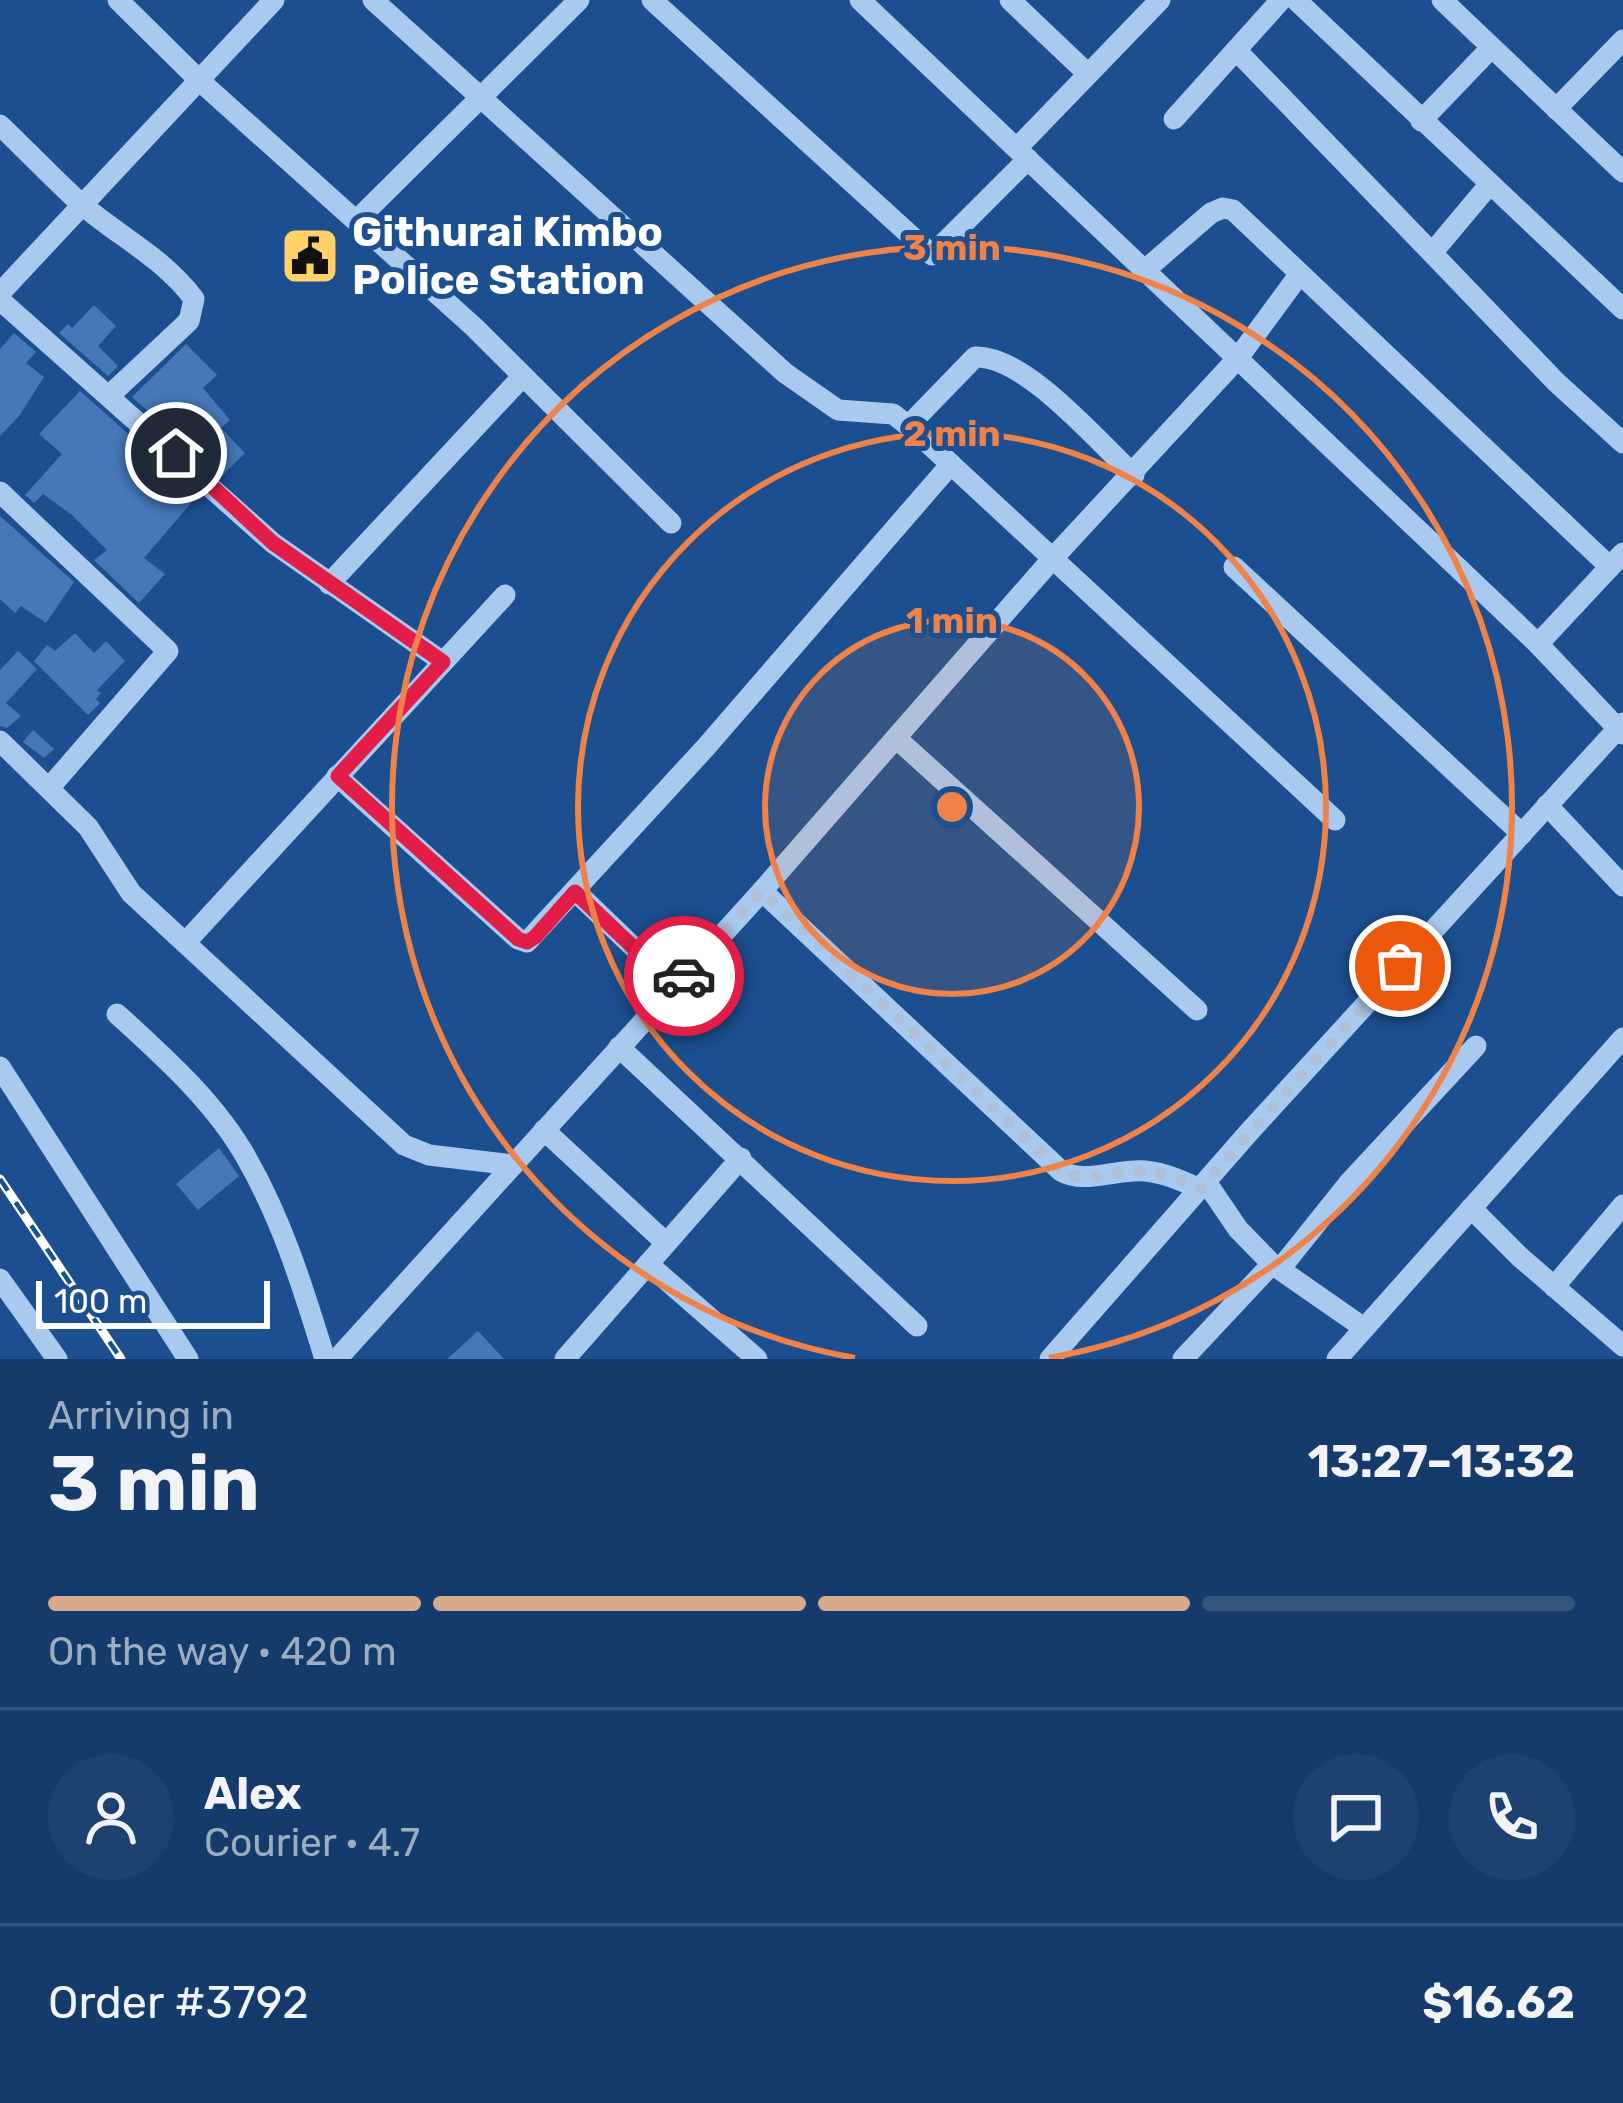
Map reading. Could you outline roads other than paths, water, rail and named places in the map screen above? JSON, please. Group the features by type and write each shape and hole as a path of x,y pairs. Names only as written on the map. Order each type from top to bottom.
{"street":[{"path":"118,0 200,81 358,219 671,523"},
{"path":"274,0 0,296 273,543 443,662"},
{"path":"373,0 785,373 838,410 893,413 915,431 1335,820"},
{"path":"358,219 579,0"},
{"path":"652,0 932,255 1088,74 1160,0"},
{"path":"860,0 1538,644 1621,729 1050,1359"},
{"path":"1010,0 1088,74"},
{"path":"1174,119 1281,0"},
{"path":"1297,0 1623,309"},
{"path":"1442,0 1623,172"},
{"path":"1556,109 1623,40"},
{"path":"1421,121 1491,48"},
{"path":"1236,50 1556,382 1623,443"},
{"path":"0,125 82,204 146,252 194,299 189,321 110,394"},
{"path":"1432,253 1489,185"},
{"path":"1145,270 1211,213 1232,210 1616,560 1538,644"},
{"path":"337,1359 762,891 1053,558 1238,358 1299,275"},
{"path":"915,431 913,421 920,410 975,357 989,356 1033,381 1134,475"},
{"path":"329,584 523,376"},
{"path":"338,776 518,939 527,942 706,747 951,464"},
{"path":"0,492 168,650 50,787"},
{"path":"1234,567 1522,834"},
{"path":"185,943 505,596"},
{"path":"896,738 1197,1010"},
{"path":"0,741 88,827 131,893 404,1145 429,1155 513,1165"},
{"path":"1547,806 1623,886"},
{"path":"762,891 1061,1171 1080,1178 1149,1171 1203,1185 1276,1266 1364,1328"},
{"path":"575,892 674,986"},
{"path":"117,1014 204,1100 245,1155 281,1228 325,1359"},
{"path":"1337,1359 1623,1037"},
{"path":"1183,1359 1276,1266 1476,1046"},
{"path":"619,1047 917,1326"},
{"path":"0,1066 188,1359"},
{"path":"544,1130 666,1244"},
{"path":"565,1359 741,1158"},
{"path":"1553,1287 1623,1205"},
{"path":"1471,1208 1623,1346"},
{"path":"648,1264 758,1359"},
{"path":"0,1279 54,1358"}],"railway":[{"path":"0,1179 121,1359"}],"place":[{"name":"Githurai Kimbo Police Station","path":"310,256"}]}
